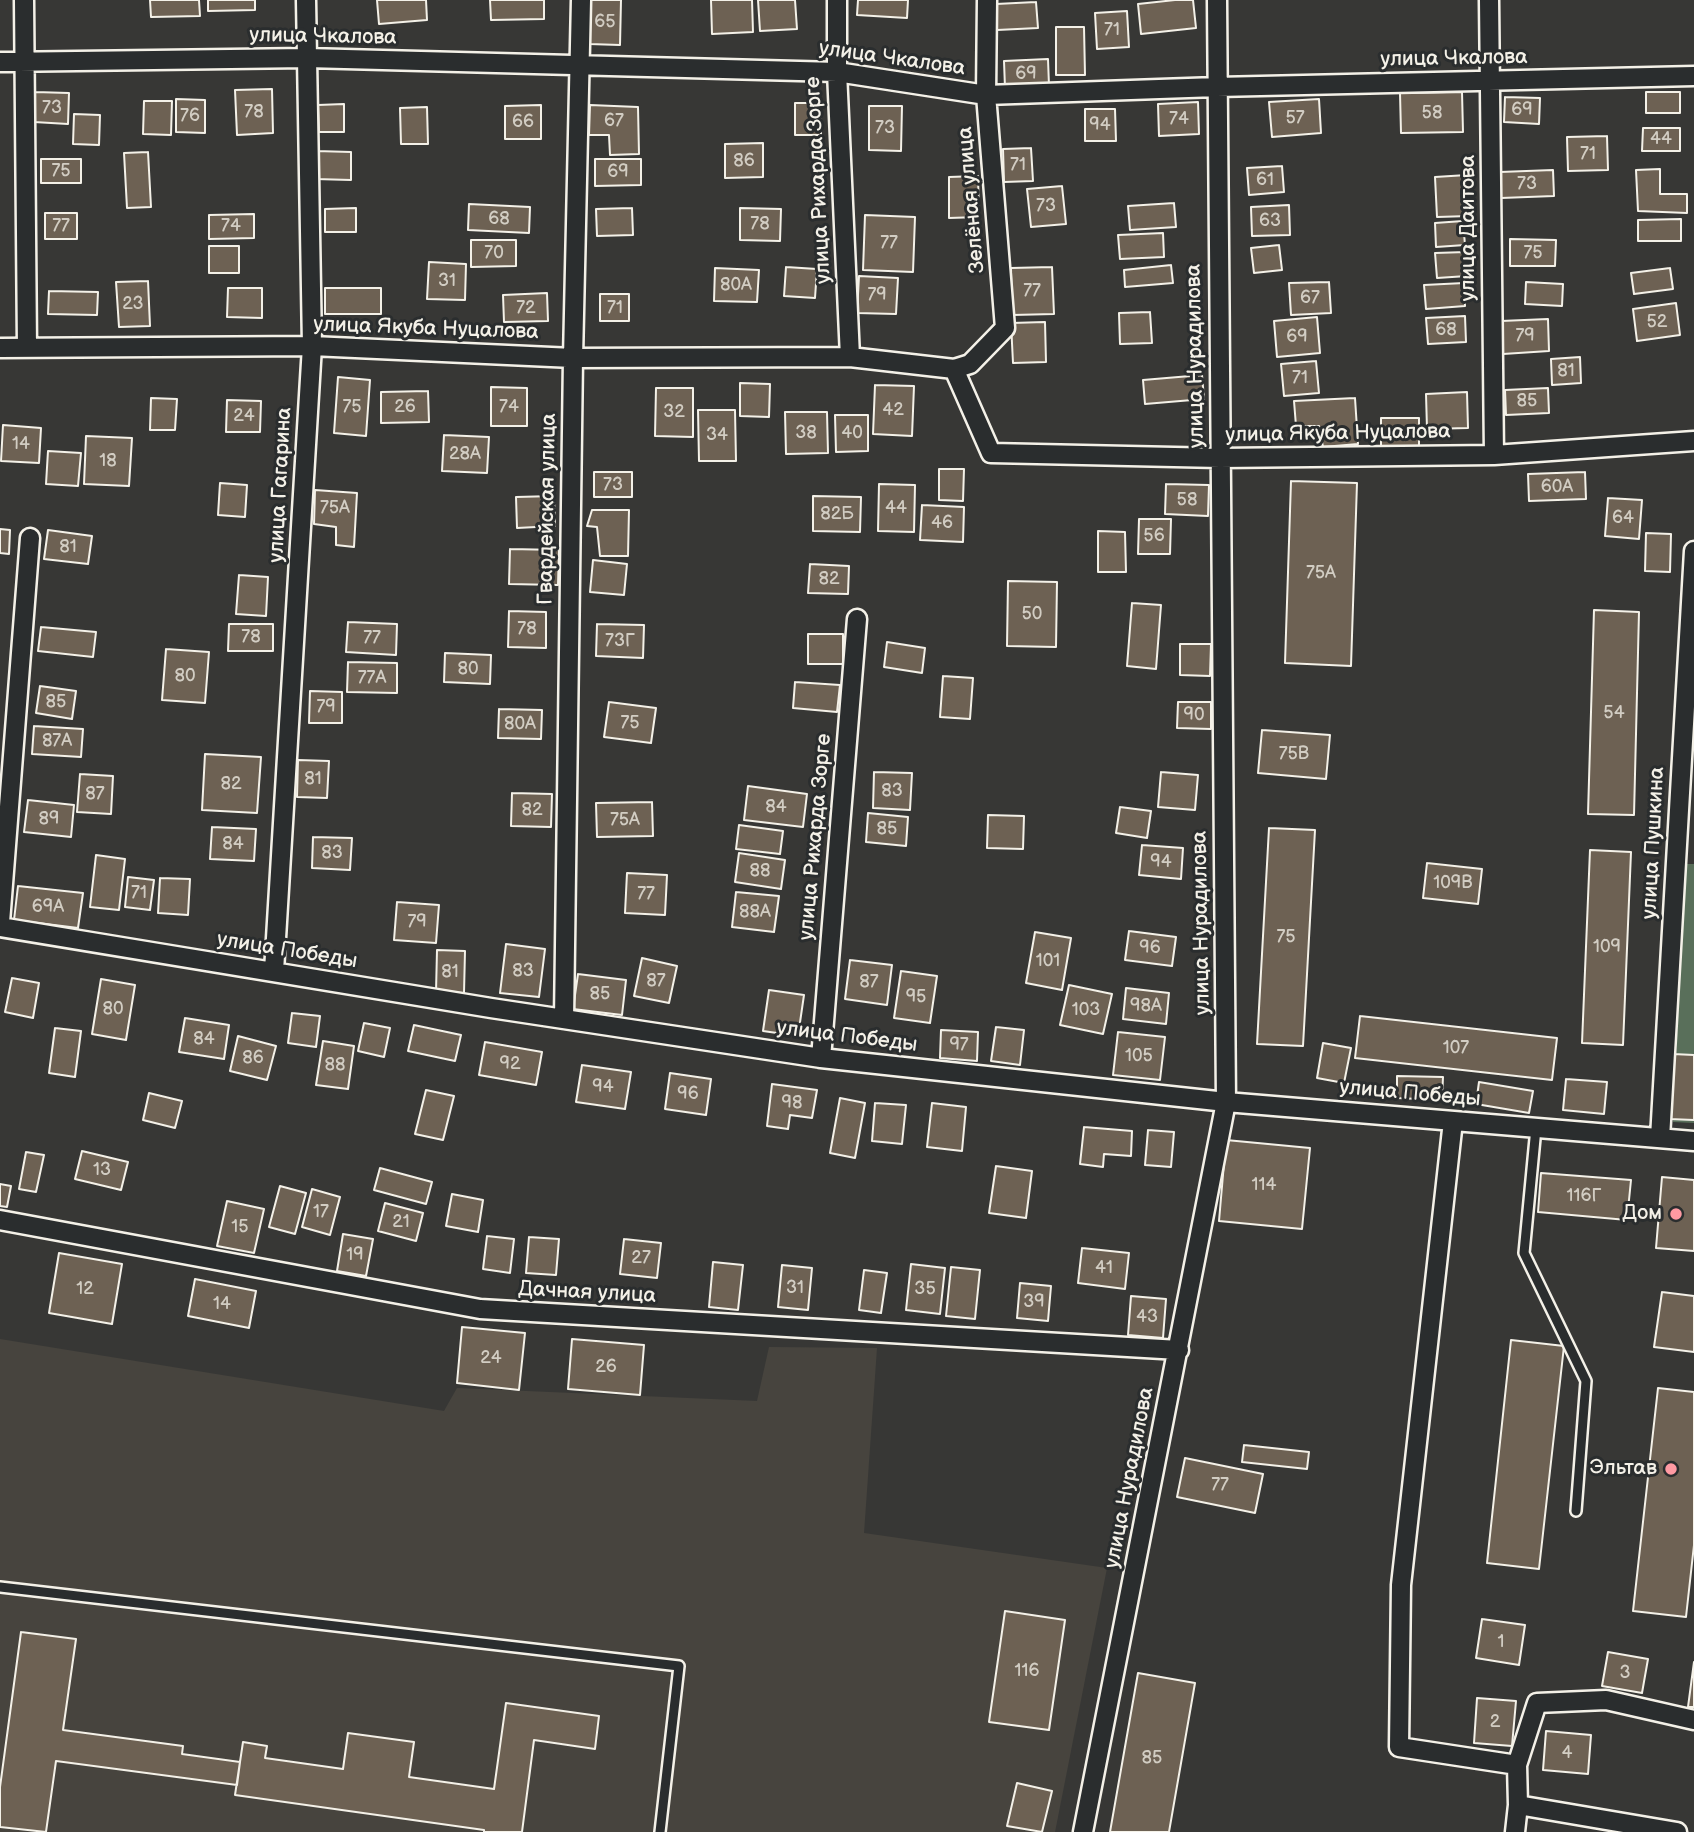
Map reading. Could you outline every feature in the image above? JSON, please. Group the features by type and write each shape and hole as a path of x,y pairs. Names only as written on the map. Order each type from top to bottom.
{"street":[{"path":"24,0 27,348"},
{"name":"улица Гагарина","path":"274,971 312,346 306,0"},
{"name":"Гвардейская улица","path":"564,1019 581,0"},
{"name":"улица Рихарда Зорге","path":"838,0 837,72 850,357"},
{"name":"Зелёная улица","path":"954,369 970,365 1005,328 986,95 987,0"},
{"name":"улица Нурадилова","path":"1083,1832 1226,1102 1217,0"},
{"name":"улица Даитова","path":"1489,0 1494,455"},
{"name":"улица Чкалова","path":"0,62 307,58 837,72 986,95 1694,76"},
{"name":"улица Якуба Нуцалова","path":"0,348 312,346 573,358 850,357 954,369 991,453 1220,458 1494,455 1694,441"},
{"path":"0,924 30,538"},
{"name":"улица Пушкина","path":"1660,1138 1694,551"},
{"name":"улица Рихарда Зорге","path":"821,1058 857,619"},
{"name":"улица Победы","path":"0,924 564,1019 821,1058 1226,1102 1694,1141"},
{"path":"1453,1121 1401,1585 1399,1746 1517,1765"},
{"name":"Дачная улица","path":"0,1220 480,1309 1178,1350"},
{"path":"1515,1832 1517,1765 1537,1703 1606,1700 1694,1720"},
{"path":"1517,1805 1677,1832"}],"lane":[{"path":"1536,1128 1524,1253 1586,1381 1576,1511"},
{"path":"0,1587 679,1666 660,1832"}],"shaded area":[{"path":"0,1339 444,1411 457,1388 757,1401 769,1347 877,1348 864,1533 1107,1568 1055,1832 0,1832"}],"green space":[{"path":"1685,864 1694,864 1694,1123 1673,1122"}],"building":[{"path":"150,0 199,0 200,16 151,17"},
{"path":"208,0 255,0 255,10 208,11"},
{"path":"377,0 426,0 427,20 379,24"},
{"path":"490,0 544,0 544,19 491,20"},
{"path":"590,0 621,0 620,45 589,44"},
{"path":"711,0 752,0 753,32 712,34"},
{"path":"758,0 795,0 797,29 760,31"},
{"path":"858,0 908,0 907,18 857,15"},
{"path":"1193,0 1196,28 1141,34 1138,4"},
{"path":"1036,2 1038,28 997,30 996,4"},
{"path":"1127,11 1129,47 1097,49 1095,13"},
{"path":"1056,27 1084,27 1085,75 1056,75"},
{"path":"1048,59 1049,86 1005,88 1004,61"},
{"path":"272,89 273,133 237,135 235,90"},
{"path":"35,92 69,93 68,124 34,122"},
{"path":"1462,92 1463,132 1401,133 1400,93"},
{"path":"1646,92 1680,92 1680,113 1646,113"},
{"path":"1505,97 1540,98 1539,124 1504,122"},
{"path":"176,99 205,100 205,133 176,132"},
{"path":"1319,99 1321,133 1272,137 1269,102"},
{"path":"144,101 172,101 171,135 143,134"},
{"path":"1198,102 1199,134 1159,136 1158,104"},
{"path":"795,103 821,103 821,135 795,135"},
{"path":"344,104 344,132 319,132 318,105"},
{"path":"541,105 541,139 505,139 505,106"},
{"path":"590,105 638,107 639,154 610,155 609,135 589,135"},
{"path":"869,106 902,106 901,151 869,150"},
{"path":"427,107 428,144 401,144 400,108"},
{"path":"1085,109 1115,109 1116,141 1085,141"},
{"path":"74,114 100,115 99,145 73,144"},
{"path":"1643,128 1680,128 1680,151 1642,151"},
{"path":"1607,136 1608,170 1568,171 1567,137"},
{"path":"763,143 763,177 725,178 725,144"},
{"path":"1031,148 1033,181 1004,182 1003,149"},
{"path":"316,151 351,152 351,180 315,179"},
{"path":"148,152 151,207 127,208 124,153"},
{"path":"41,159 81,159 81,183 41,183"},
{"path":"595,159 641,159 641,185 595,186"},
{"path":"1282,166 1284,192 1249,195 1247,168"},
{"path":"1660,169 1660,194 1687,194 1687,213 1638,211 1636,170"},
{"path":"1553,170 1554,196 1501,198 1500,172"},
{"path":"1467,175 1469,216 1437,217 1435,177"},
{"path":"978,176 979,217 949,218 949,177"},
{"path":"1062,186 1066,224 1031,227 1027,189"},
{"path":"1174,203 1176,227 1130,230 1128,206"},
{"path":"469,204 530,207 529,233 468,230"},
{"path":"1289,205 1290,235 1252,236 1251,207"},
{"path":"356,208 356,232 325,232 325,209"},
{"path":"632,208 633,235 597,236 596,209"},
{"path":"740,208 781,209 780,241 740,240"},
{"path":"45,213 77,213 77,239 45,239"},
{"path":"254,214 254,238 209,239 209,215"},
{"path":"865,215 915,217 913,272 863,270"},
{"path":"1681,219 1681,241 1638,241 1638,220"},
{"path":"1463,221 1465,245 1436,247 1435,223"},
{"path":"1163,233 1164,257 1120,259 1118,235"},
{"path":"1510,239 1556,240 1555,266 1510,266"},
{"path":"471,240 516,240 516,266 471,267"},
{"path":"1279,245 1282,270 1254,273 1251,248"},
{"path":"209,246 239,246 239,273 209,273"},
{"path":"1466,252 1467,276 1437,278 1435,253"},
{"path":"429,262 466,264 465,300 427,299"},
{"path":"1171,265 1173,283 1125,287 1124,270"},
{"path":"786,267 817,269 815,298 784,296"},
{"path":"1052,267 1054,314 1012,315 1011,268"},
{"path":"715,268 759,270 757,302 714,301"},
{"path":"1670,268 1673,289 1634,294 1631,273"},
{"path":"859,276 898,278 896,314 857,313"},
{"path":"148,281 150,326 119,327 116,282"},
{"path":"1329,282 1331,313 1291,315 1289,283"},
{"path":"1526,282 1563,284 1562,306 1525,304"},
{"path":"1464,283 1465,306 1426,309 1424,285"},
{"path":"228,288 262,288 262,318 227,317"},
{"path":"325,288 381,288 381,314 325,314"},
{"path":"49,291 98,292 97,315 48,314"},
{"path":"547,293 548,321 504,322 503,295"},
{"path":"600,294 629,294 629,321 600,321"},
{"path":"1676,303 1680,335 1637,341 1633,309"},
{"path":"1150,312 1152,343 1120,344 1119,313"},
{"path":"1465,316 1466,342 1428,344 1426,318"},
{"path":"1317,317 1320,353 1277,357 1274,321"},
{"path":"1548,319 1549,351 1503,354 1501,321"},
{"path":"1045,322 1046,362 1013,363 1011,323"},
{"path":"1580,357 1581,383 1552,385 1551,359"},
{"path":"1316,361 1319,393 1284,396 1281,364"},
{"path":"1202,375 1204,399 1145,404 1143,380"},
{"path":"338,377 370,380 366,436 334,433"},
{"path":"740,383 770,384 769,417 740,416"},
{"path":"875,385 914,386 912,436 873,434"},
{"path":"491,387 527,388 527,426 491,426"},
{"path":"656,388 693,388 693,437 655,436"},
{"path":"1548,388 1549,413 1506,415 1505,390"},
{"path":"428,391 429,422 381,423 381,392"},
{"path":"1467,392 1468,428 1427,429 1426,394"},
{"path":"151,398 177,399 175,430 150,430"},
{"path":"1355,398 1358,444 1323,447 1319,426 1296,426 1294,401"},
{"path":"227,400 261,401 260,432 226,432"},
{"path":"698,410 735,410 736,461 699,461"},
{"path":"785,412 827,412 828,453 786,454"},
{"path":"835,415 868,415 868,451 836,452"},
{"path":"1381,418 1419,418 1419,448 1381,448"},
{"path":"3,425 41,428 39,463 1,461"},
{"path":"444,435 489,437 487,473 442,471"},
{"path":"86,436 132,438 129,486 84,484"},
{"path":"48,451 81,453 78,486 46,484"},
{"path":"939,469 964,469 963,501 939,500"},
{"path":"594,472 632,472 632,497 594,497"},
{"path":"1585,472 1586,499 1529,501 1528,474"},
{"path":"1291,481 1357,483 1351,666 1285,663"},
{"path":"220,483 247,485 245,517 218,515"},
{"path":"879,484 915,485 914,532 878,531"},
{"path":"1166,484 1209,485 1208,516 1165,514"},
{"path":"315,490 357,493 354,547 336,545 336,527 314,524"},
{"path":"554,496 555,526 517,528 516,497"},
{"path":"813,496 861,497 860,532 813,531"},
{"path":"1608,498 1642,500 1639,539 1605,536"},
{"path":"922,505 964,507 963,542 920,540"},
{"path":"592,510 629,510 628,556 600,556 597,527 587,526"},
{"path":"1139,519 1171,519 1170,554 1138,554"},
{"path":"0,529 10,530 9,554 0,553"},
{"path":"48,530 92,536 88,564 44,559"},
{"path":"1098,531 1125,532 1126,572 1098,572"},
{"path":"1646,533 1671,534 1670,572 1645,571"},
{"path":"510,549 559,550 558,585 509,584"},
{"path":"593,560 627,564 624,595 590,592"},
{"path":"810,564 849,566 848,594 808,593"},
{"path":"239,575 268,577 266,616 236,614"},
{"path":"1008,581 1057,582 1056,647 1007,646"},
{"path":"1132,603 1161,605 1156,669 1127,666"},
{"path":"1594,610 1639,612 1634,815 1588,814"},
{"path":"509,611 546,612 546,648 508,647"},
{"path":"348,622 397,624 396,655 346,652"},
{"path":"229,624 273,624 273,651 228,651"},
{"path":"597,624 644,625 643,658 596,656"},
{"path":"41,627 96,632 93,657 38,651"},
{"path":"808,634 843,634 843,664 808,664"},
{"path":"887,642 925,648 922,673 884,667"},
{"path":"1180,644 1211,644 1210,676 1180,675"},
{"path":"166,649 209,652 205,703 162,700"},
{"path":"445,653 491,655 490,684 444,682"},
{"path":"348,662 397,663 397,693 347,692"},
{"path":"943,676 973,678 970,719 940,717"},
{"path":"795,682 840,685 837,712 793,708"},
{"path":"40,686 76,691 72,719 36,713"},
{"path":"310,691 342,692 342,723 309,723"},
{"path":"609,702 656,708 651,743 604,737"},
{"path":"1178,702 1211,702 1211,729 1177,728"},
{"path":"499,709 542,710 541,739 498,738"},
{"path":"34,726 83,729 81,757 32,754"},
{"path":"1262,730 1330,735 1326,779 1258,773"},
{"path":"205,754 261,757 257,813 202,810"},
{"path":"298,760 329,761 327,798 297,797"},
{"path":"874,772 912,773 910,810 873,808"},
{"path":"1161,772 1198,775 1195,810 1158,807"},
{"path":"80,774 113,776 111,814 77,812"},
{"path":"748,786 807,794 803,827 744,820"},
{"path":"512,793 552,794 551,827 511,826"},
{"path":"28,800 74,805 71,837 24,832"},
{"path":"652,802 653,836 597,837 596,803"},
{"path":"1120,807 1151,811 1147,838 1116,833"},
{"path":"868,813 908,817 906,846 866,842"},
{"path":"988,815 1024,816 1023,849 987,848"},
{"path":"739,825 783,831 780,854 736,849"},
{"path":"212,827 256,829 254,861 210,859"},
{"path":"1269,828 1315,830 1303,1046 1257,1044"},
{"path":"313,837 352,838 350,870 312,868"},
{"path":"1142,845 1183,848 1181,879 1139,875"},
{"path":"1590,850 1631,852 1623,1045 1582,1043"},
{"path":"739,853 785,860 781,889 735,882"},
{"path":"96,855 125,859 119,910 90,907"},
{"path":"1427,863 1482,869 1478,904 1423,898"},
{"path":"627,873 667,875 665,915 625,913"},
{"path":"128,877 154,880 150,910 125,907"},
{"path":"160,878 190,879 188,915 158,913"},
{"path":"18,886 83,893 78,928 14,920"},
{"path":"736,892 779,896 774,932 732,927"},
{"path":"397,902 439,905 436,943 394,940"},
{"path":"1129,931 1176,937 1172,966 1125,960"},
{"path":"1035,932 1071,938 1062,990 1026,983"},
{"path":"506,944 545,949 539,997 500,993"},
{"path":"437,950 465,951 464,993 436,992"},
{"path":"642,958 677,966 669,1003 634,996"},
{"path":"850,960 892,965 887,1005 845,999"},
{"path":"901,971 937,976 930,1023 894,1018"},
{"path":"578,974 626,980 622,1015 573,1009"},
{"path":"12,978 39,983 33,1018 5,1012"},
{"path":"101,979 135,985 126,1040 92,1034"},
{"path":"1069,985 1112,994 1103,1034 1060,1025"},
{"path":"1126,988 1169,993 1166,1024 1123,1019"},
{"path":"769,990 804,995 798,1036 763,1031"},
{"path":"292,1013 320,1016 316,1047 288,1043"},
{"path":"1360,1016 1557,1038 1552,1080 1355,1058"},
{"path":"185,1018 229,1025 224,1059 179,1052"},
{"path":"364,1023 390,1028 384,1057 358,1051"},
{"path":"414,1025 461,1035 455,1061 408,1051"},
{"path":"996,1027 1024,1030 1020,1065 991,1061"},
{"path":"55,1028 81,1031 75,1077 49,1073"},
{"path":"941,1030 978,1032 977,1061 940,1058"},
{"path":"1118,1032 1165,1037 1160,1080 1113,1075"},
{"path":"238,1036 276,1046 267,1080 230,1071"},
{"path":"323,1041 354,1046 348,1089 316,1085"},
{"path":"485,1042 542,1052 536,1085 479,1075"},
{"path":"1323,1043 1351,1048 1344,1083 1317,1078"},
{"path":"1673,1054 1694,1055 1694,1120 1669,1119"},
{"path":"582,1065 631,1072 625,1109 576,1102"},
{"path":"670,1073 711,1079 706,1115 665,1109"},
{"path":"1397,1076 1443,1077 1442,1100 1397,1098"},
{"path":"1566,1079 1607,1082 1604,1114 1563,1110"},
{"path":"1479,1082 1533,1091 1529,1113 1476,1104"},
{"path":"772,1084 817,1090 812,1118 790,1115 788,1129 767,1126"},
{"path":"426,1090 454,1096 443,1140 415,1134"},
{"path":"149,1093 182,1101 175,1128 143,1120"},
{"path":"840,1098 865,1103 855,1158 830,1153"},
{"path":"875,1103 906,1105 902,1144 872,1141"},
{"path":"932,1103 966,1107 962,1151 927,1147"},
{"path":"1084,1127 1132,1131 1131,1156 1104,1154 1103,1167 1080,1164"},
{"path":"1148,1130 1174,1132 1171,1167 1145,1165"},
{"path":"1226,1140 1310,1148 1302,1229 1219,1221"},
{"path":"82,1151 128,1162 121,1190 75,1179"},
{"path":"26,1152 44,1155 36,1192 19,1189"},
{"path":"996,1166 1032,1171 1026,1218 989,1213"},
{"path":"380,1168 432,1182 426,1204 374,1190"},
{"path":"1541,1173 1631,1180 1627,1220 1538,1212"},
{"name":"Дом","path":"1662,1177 1694,1180 1694,1251 1656,1248"},
{"path":"0,1184 11,1186 7,1207 0,1206"},
{"path":"280,1186 306,1193 295,1234 269,1227"},
{"path":"312,1189 340,1197 330,1235 302,1227"},
{"path":"452,1194 483,1200 478,1232 446,1226"},
{"path":"227,1201 264,1209 254,1253 217,1246"},
{"path":"385,1203 423,1213 416,1241 378,1231"},
{"path":"343,1234 373,1239 366,1276 337,1271"},
{"path":"487,1236 514,1239 510,1273 483,1269"},
{"path":"529,1237 559,1239 556,1275 526,1273"},
{"path":"624,1239 661,1243 657,1278 620,1274"},
{"path":"1082,1248 1129,1253 1125,1289 1078,1283"},
{"path":"59,1253 122,1264 112,1324 49,1313"},
{"path":"713,1262 743,1265 738,1310 709,1307"},
{"path":"911,1264 945,1268 940,1314 906,1310"},
{"path":"782,1265 812,1268 808,1310 778,1307"},
{"path":"951,1267 980,1270 975,1319 946,1316"},
{"path":"864,1270 887,1273 881,1313 859,1310"},
{"path":"195,1279 256,1291 249,1328 188,1316"},
{"path":"1020,1283 1051,1286 1048,1321 1017,1318"},
{"path":"1662,1292 1694,1296 1694,1352 1654,1347"},
{"path":"1131,1296 1166,1299 1163,1338 1128,1335"},
{"path":"462,1327 525,1333 519,1390 457,1383"},
{"path":"572,1339 644,1345 640,1395 568,1389"},
{"path":"1511,1340 1564,1346 1539,1569 1487,1563"},
{"name":"Эльтав","path":"1658,1388 1694,1392 1694,1545 1686,1617 1633,1611"},
{"path":"1244,1445 1309,1452 1307,1469 1242,1462"},
{"path":"1185,1458 1263,1474 1255,1513 1177,1497"},
{"path":"1005,1611 1065,1620 1049,1730 989,1722"},
{"path":"1482,1619 1525,1625 1519,1665 1476,1658"},
{"path":"21,1632 76,1639 63,1730 183,1746 182,1754 240,1762 237,1785 56,1761 46,1832 0,1827 0,1787"},
{"path":"1608,1652 1648,1659 1642,1693 1602,1686"},
{"path":"1694,1662 1694,1707 1688,1707"},
{"path":"1138,1673 1195,1683 1169,1832 1110,1832"},
{"path":"1477,1698 1516,1701 1512,1746 1474,1743"},
{"path":"506,1703 599,1716 595,1749 534,1740 522,1832 484,1832 235,1795 243,1742 267,1746 265,1758 343,1769 348,1733 414,1742 409,1777 494,1789"},
{"path":"1546,1731 1591,1735 1588,1774 1543,1770"},
{"path":"1017,1783 1052,1791 1042,1832 1007,1826"}],"place":[{"name":"Дом","path":"1676,1214"},
{"name":"Эльтав","path":"1671,1469"}]}
